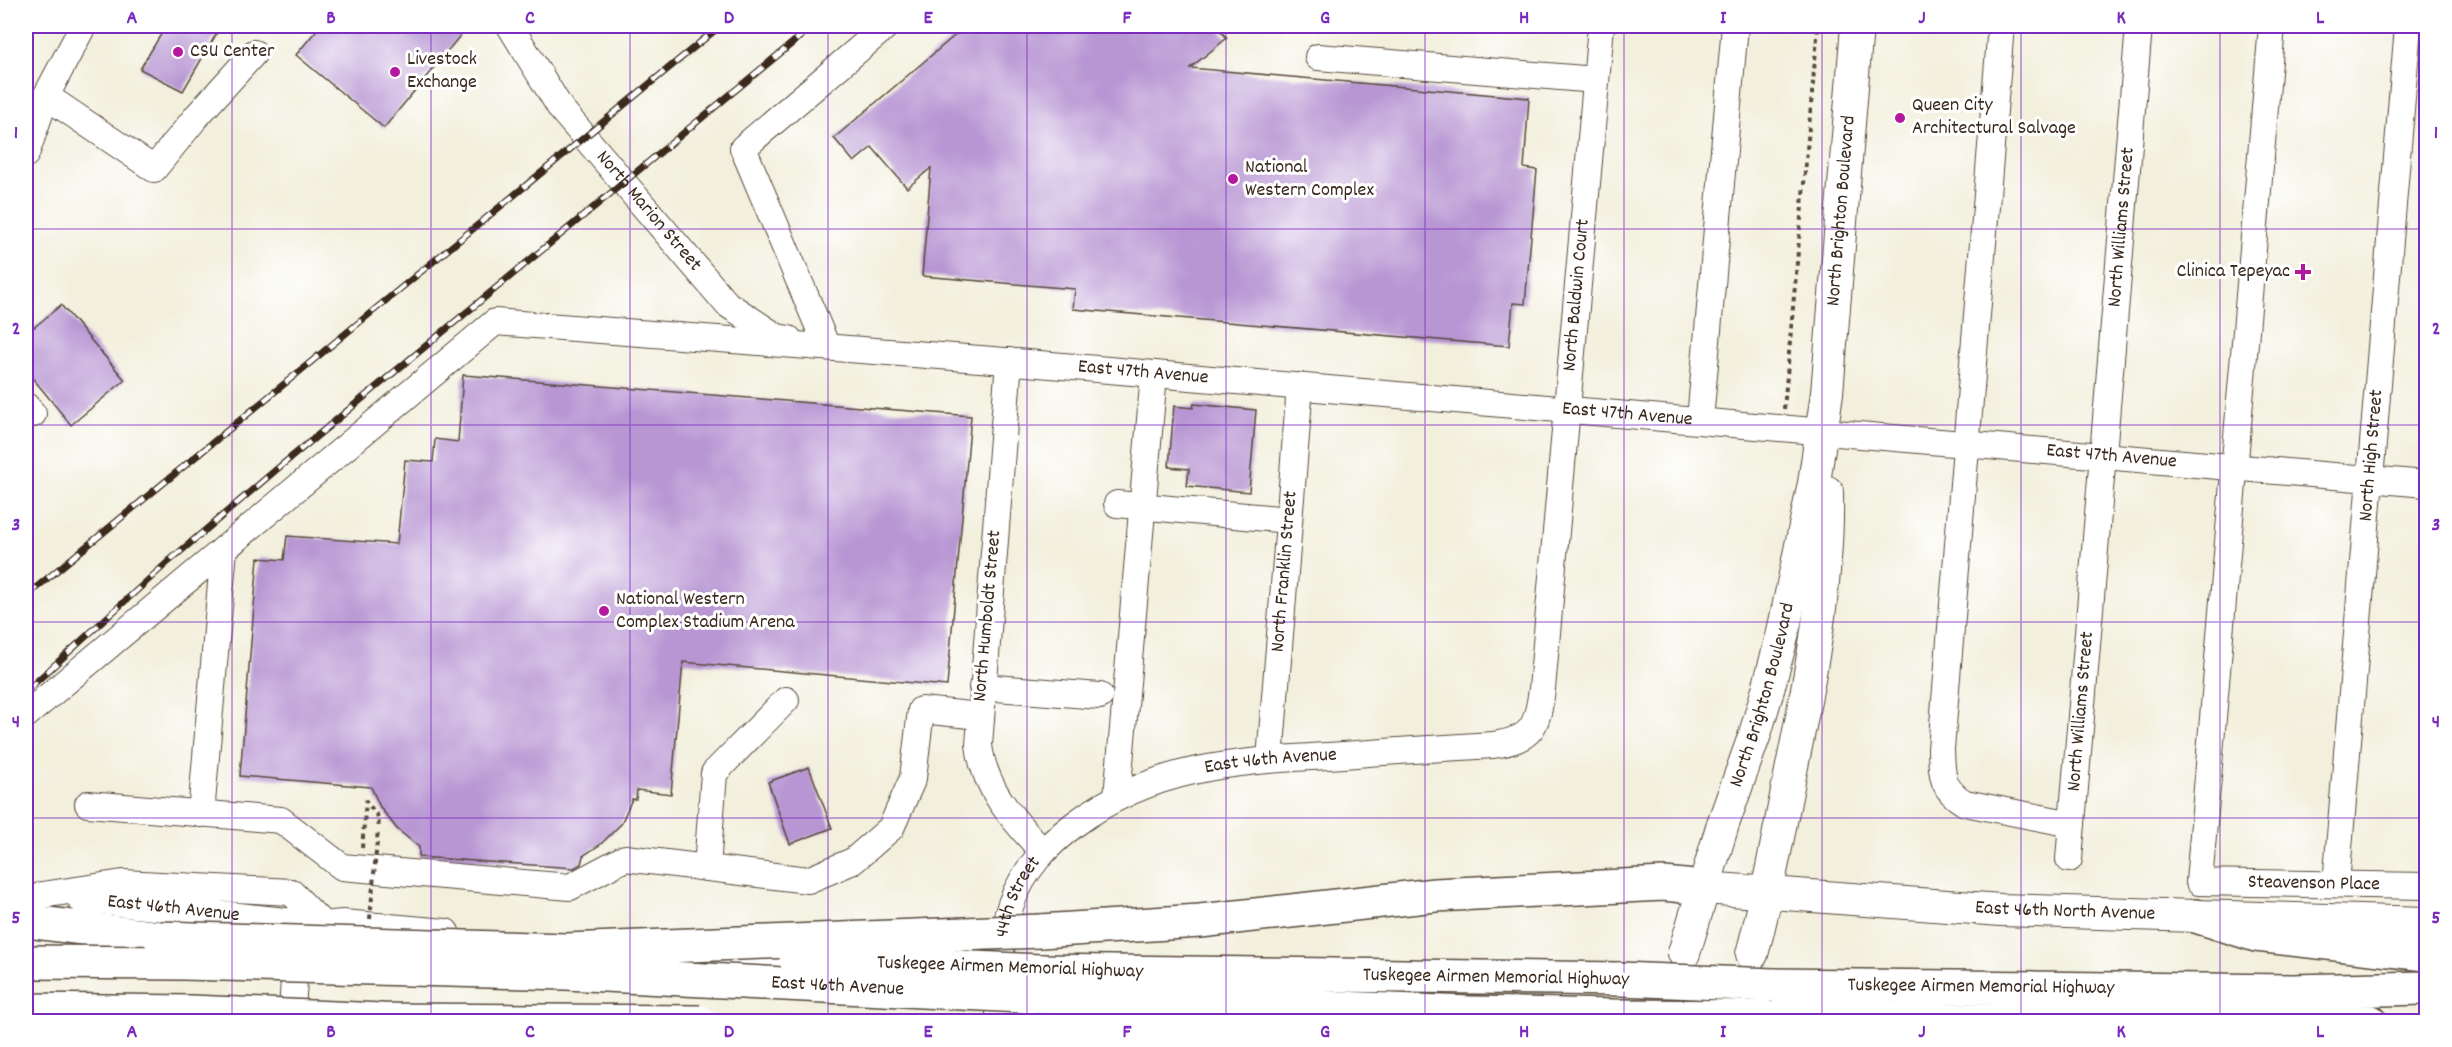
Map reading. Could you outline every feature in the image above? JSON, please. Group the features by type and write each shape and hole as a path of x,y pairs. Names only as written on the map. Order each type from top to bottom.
{"highway":[{"path":"26,941 160,938 566,950 1040,931 1191,922 1435,895 1664,884 1704,888"},
{"path":"31,903 160,938"},
{"path":"2196,915 2256,935 2427,954"},
{"name":"Tuskegee Airmen Memorial Highway","path":"566,950 1040,984 1620,979 1773,985 2292,991 2427,988"},
{"path":"26,962 183,963 1040,984 1471,1013 1978,1020 2371,1022"},
{"path":"26,1010 190,1012 382,1020 700,1022"}],"main road":[{"name":"North Brighton Boulevard","path":"1684,953 1730,801 1755,734 1782,637 1823,431 1857,26"},
{"name":"North Brighton Boulevard","path":"1752,954 1799,730 1818,620 1827,508 1823,431"},
{"name":"East 46th North Avenue","path":"1704,888 2001,910 2427,923"}],"street":[{"path":"26,154 46,96 83,26"},
{"name":"North Marion Street","path":"510,26 561,109 727,304 777,337 827,347"},
{"path":"26,715 495,322 827,347 743,148 886,26"},
{"name":"North Baldwin Court","path":"1522,738 1529,733 1539,716 1601,26"},
{"path":"1700,420 1735,26"},
{"path":"2001,26 1941,749 1942,770 1952,796 1965,803 1983,809 2072,824"},
{"name":"North Williams Street","path":"2069,859 2139,26"},
{"path":"2233,468 2272,26"},
{"name":"North High Street","path":"2336,884 2408,26"},
{"path":"46,96 154,169 197,116 255,53"},
{"path":"1318,57 1596,80"},
{"name":"East 47th Avenue","path":"827,347 2427,484"},
{"name":"North Humboldt Street","path":"1009,362 979,745 985,775 1019,825 1042,850"},
{"path":"1118,797 1154,374"},
{"name":"North Franklin Street","path":"1270,759 1300,386"},
{"name":"Steavenson Place","path":"2233,468 2199,882 2427,886"},
{"path":"1117,504 1289,520"},
{"path":"201,813 224,549"},
{"path":"982,687 1100,696"},
{"path":"707,868 714,773 786,700"},
{"path":"88,804 281,820 342,867 360,869 570,887 625,858 808,880 854,861 891,828 913,778 921,711 980,716"},
{"name":"East 46th Avenue","path":"1042,850 1086,816 1118,797 1163,778 1188,771 1220,764 1270,759 1493,745 1522,738"},
{"name":"44th Street","path":"999,1022 1005,932 1011,905 1023,879 1042,850"},
{"name":"East 46th Avenue","path":"31,903 310,924 343,923 961,979 999,995"},
{"path":"292,1010 310,924"}],"path":[{"path":"1785,404 1818,26"},
{"path":"360,869 366,801 379,818 378,830"}],"building":[{"name":"CSU Center","path":"166,26 221,26 183,91 140,69"},
{"name":"Livestock Exchange","path":"320,26 468,26 384,128 296,55"},
{"name":"National Western Complex","path":"966,26 1216,26 1227,38 1190,68 1529,98 1524,168 1537,170 1525,304 1513,303 1509,346 1073,309 1075,289 922,276 931,168 907,188 872,147 854,162 834,138"},
{"path":"61,305 125,380 71,425 26,370 26,334"},
{"name":"National Western Complex Stadium Arena","path":"463,375 971,416 947,686 683,662 671,794 637,790 636,799 632,799 621,824 601,844 583,856 581,864 574,868 419,857 419,847 397,829 380,807 371,787 240,776 258,558 284,560 287,536 397,544 405,460 433,462 435,439 458,442"},
{"path":"1194,404 1256,410 1249,492 1187,486 1189,469 1169,467 1174,406 1193,408"},
{"path":"809,767 832,828 790,844 768,782"}],"railway":[{"path":"26,596 720,26"},
{"path":"26,691 168,562 277,469 813,26"}],"place":[{"name":"CSU Center","path":"178,52"},
{"name":"Livestock Exchange","path":"395,72"},
{"name":"Queen City Architectural Salvage","path":"1900,118"},
{"name":"National Western Complex","path":"1233,179"},
{"name":"Clinica Tepeyac","path":"2303,272"},
{"name":"National Western Complex Stadium Arena","path":"604,611"}]}
